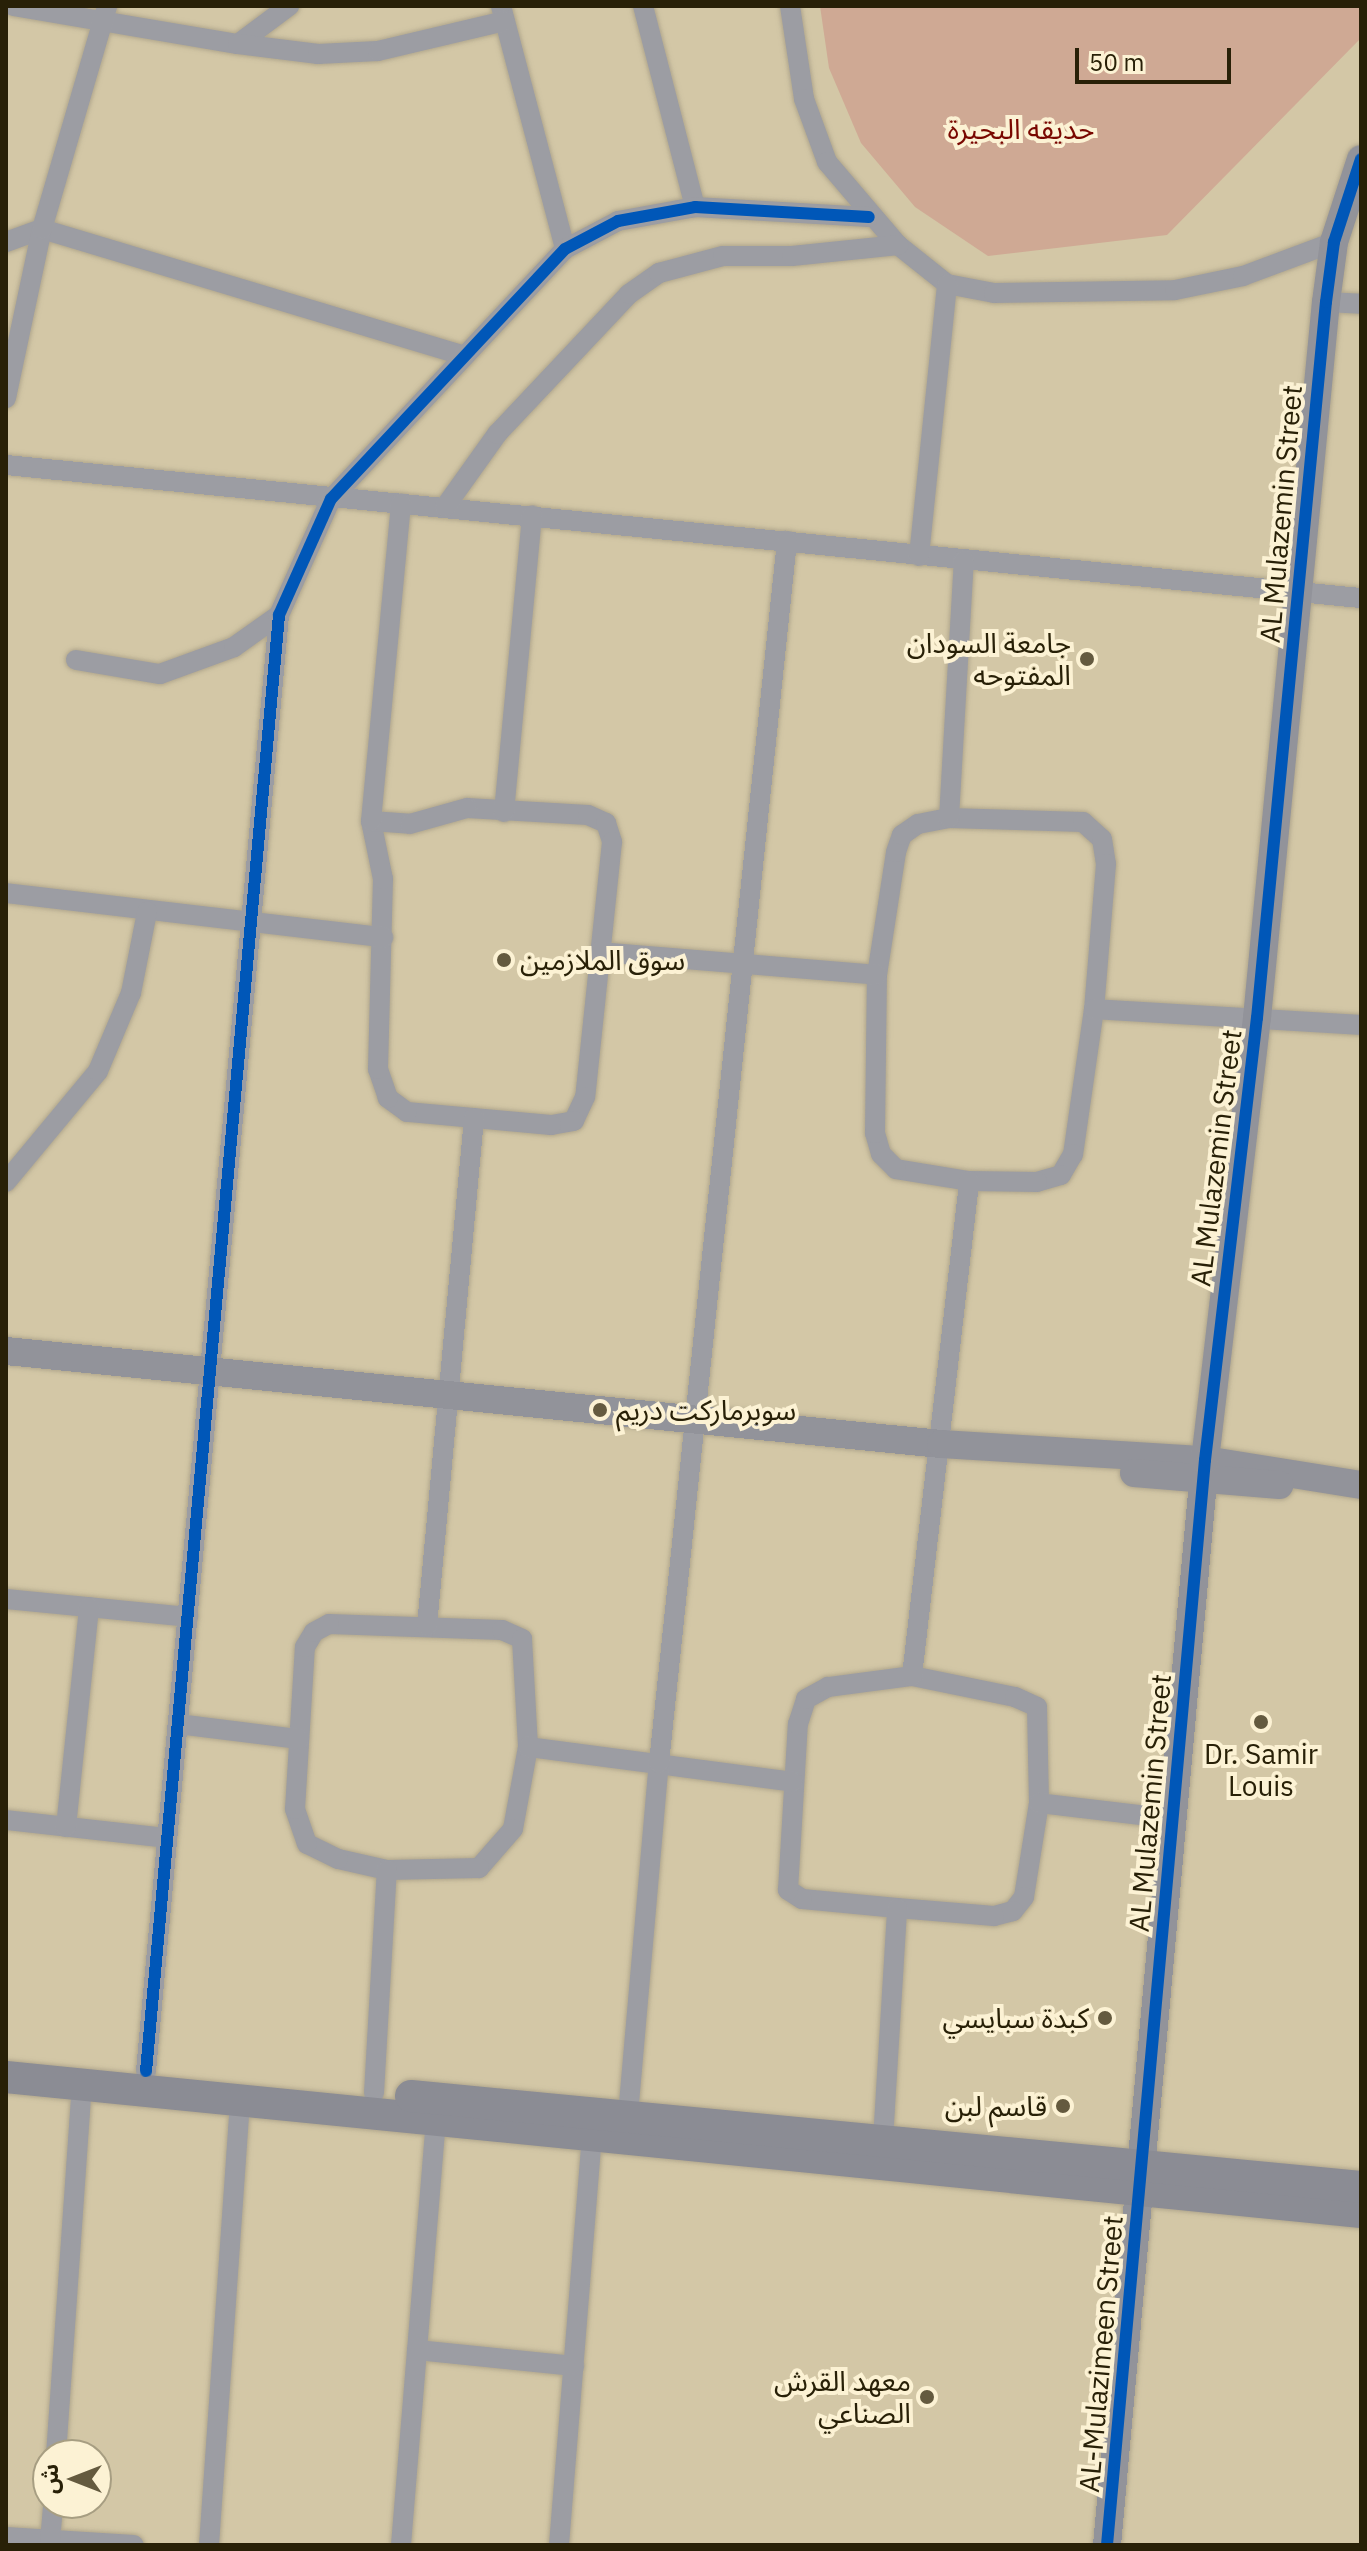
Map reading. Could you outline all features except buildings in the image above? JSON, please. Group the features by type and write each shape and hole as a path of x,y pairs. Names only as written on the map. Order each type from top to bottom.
{"main road":[{"path":"6,2056 883,2140 1361,2212"},
{"path":"6,2077 592,2136 1141,2180 1361,2187"}],"street":[{"path":"13,6 105,13 238,44 318,54 378,51 503,13 565,249"},
{"path":"238,44 289,6"},
{"path":"643,6 695,207"},
{"path":"790,6 804,99 827,162 869,217 947,284 994,293 1175,290 1243,276 1334,242"},
{"path":"6,398 42,229 105,13"},
{"name":"AL Mulazemin Street","path":"1141,2180 1204,1471 1257,1018 1326,302 1334,242 1361,159"},
{"path":"146,2071 279,615 331,499 565,249 618,221 695,207 869,217"},
{"path":"6,242 42,229 464,356"},
{"path":"445,507 497,434 629,294 659,273 723,256 792,256 898,245"},
{"path":"919,556 947,284"},
{"path":"1326,302 1361,304"},
{"path":"6,465 1361,598"},
{"path":"371,821 410,824 467,808 588,815 606,823 612,842 585,1097 574,1121 551,1125 407,1112 388,1098 378,1069 383,879 371,821 401,503"},
{"path":"504,812 532,515"},
{"path":"628,2115 659,1763 787,541"},
{"path":"949,818 964,560"},
{"path":"76,660 160,674 234,647 279,615"},
{"path":"949,818 1083,822 1102,839 1106,864 1094,1009 1073,1154 1061,1175 1037,1182 969,1181 896,1169 881,1154 875,1133 877,975 902,835 918,824 949,818"},
{"path":"6,893 147,912 252,918 383,937"},
{"path":"6,1182 98,1071 131,993 147,912"},
{"path":"600,952 742,961 877,975"},
{"path":"1094,1009 1361,1025"},
{"path":"427,1626 451,1396 474,1118"},
{"path":"912,1676 969,1181"},
{"path":"6,1351 941,1444 1052,1454 1080,1450 1204,1471"},
{"path":"1052,1454 1077,1464 1157,1476 1282,1469 1313,1480 1361,1485"},
{"path":"1157,1476 1175,1489 1199,1526"},
{"path":"6,1599 188,1617"},
{"path":"66,1827 89,1607"},
{"path":"329,1624 502,1630 522,1639 528,1747 513,1829 499,1850 479,1868 387,1870 338,1859 307,1844 295,1809 299,1739 305,1647 314,1632 329,1624"},
{"path":"912,1676 1015,1697 1037,1707 1039,1803 1024,1897 1013,1911 994,1916 802,1899 788,1890 793,1782 798,1724 806,1699 828,1687 912,1676"},
{"path":"178,1724 299,1739"},
{"path":"528,1747 793,1782"},
{"path":"1039,1803 1173,1819"},
{"path":"6,1820 167,1838"},
{"path":"374,2093 387,1870"},
{"path":"883,2140 897,1908"},
{"path":"57,2439 82,2084"},
{"path":"209,2545 240,2101"},
{"path":"401,2545 436,2121"},
{"path":"559,2545 592,2136"},
{"name":"AL-Mulazimeen Street","path":"1107,2545 1141,2180"},
{"path":"417,2350 574,2366"},
{"path":"50,2541 52,2519"},
{"path":"6,2537 134,2545"}],"green space":[{"name":"حديقه البحيرة","path":"820,6 1361,6 1361,38 1167,235 988,256 915,207 861,143 829,68"}],"cycle path":[{"path":"1107,2545 1205,1460 1257,1018 1326,302 1334,242 1361,159"},
{"path":"146,2071 279,615 331,499 565,249 618,221 695,207 869,217"}],"place":[{"name":"جامعة السودان المفتوحه","path":"1087,659"},
{"name":"سوق الملازمين","path":"504,960"},
{"name":"سوبرماركت دريم","path":"600,1410"},
{"name":"Dr. Samir Louis","path":"1261,1722"},
{"name":"كبدة سبايسي","path":"1105,2018"},
{"name":"قاسم لبن","path":"1063,2106"},
{"name":"معهد القرش الصناعي","path":"927,2397"}]}
